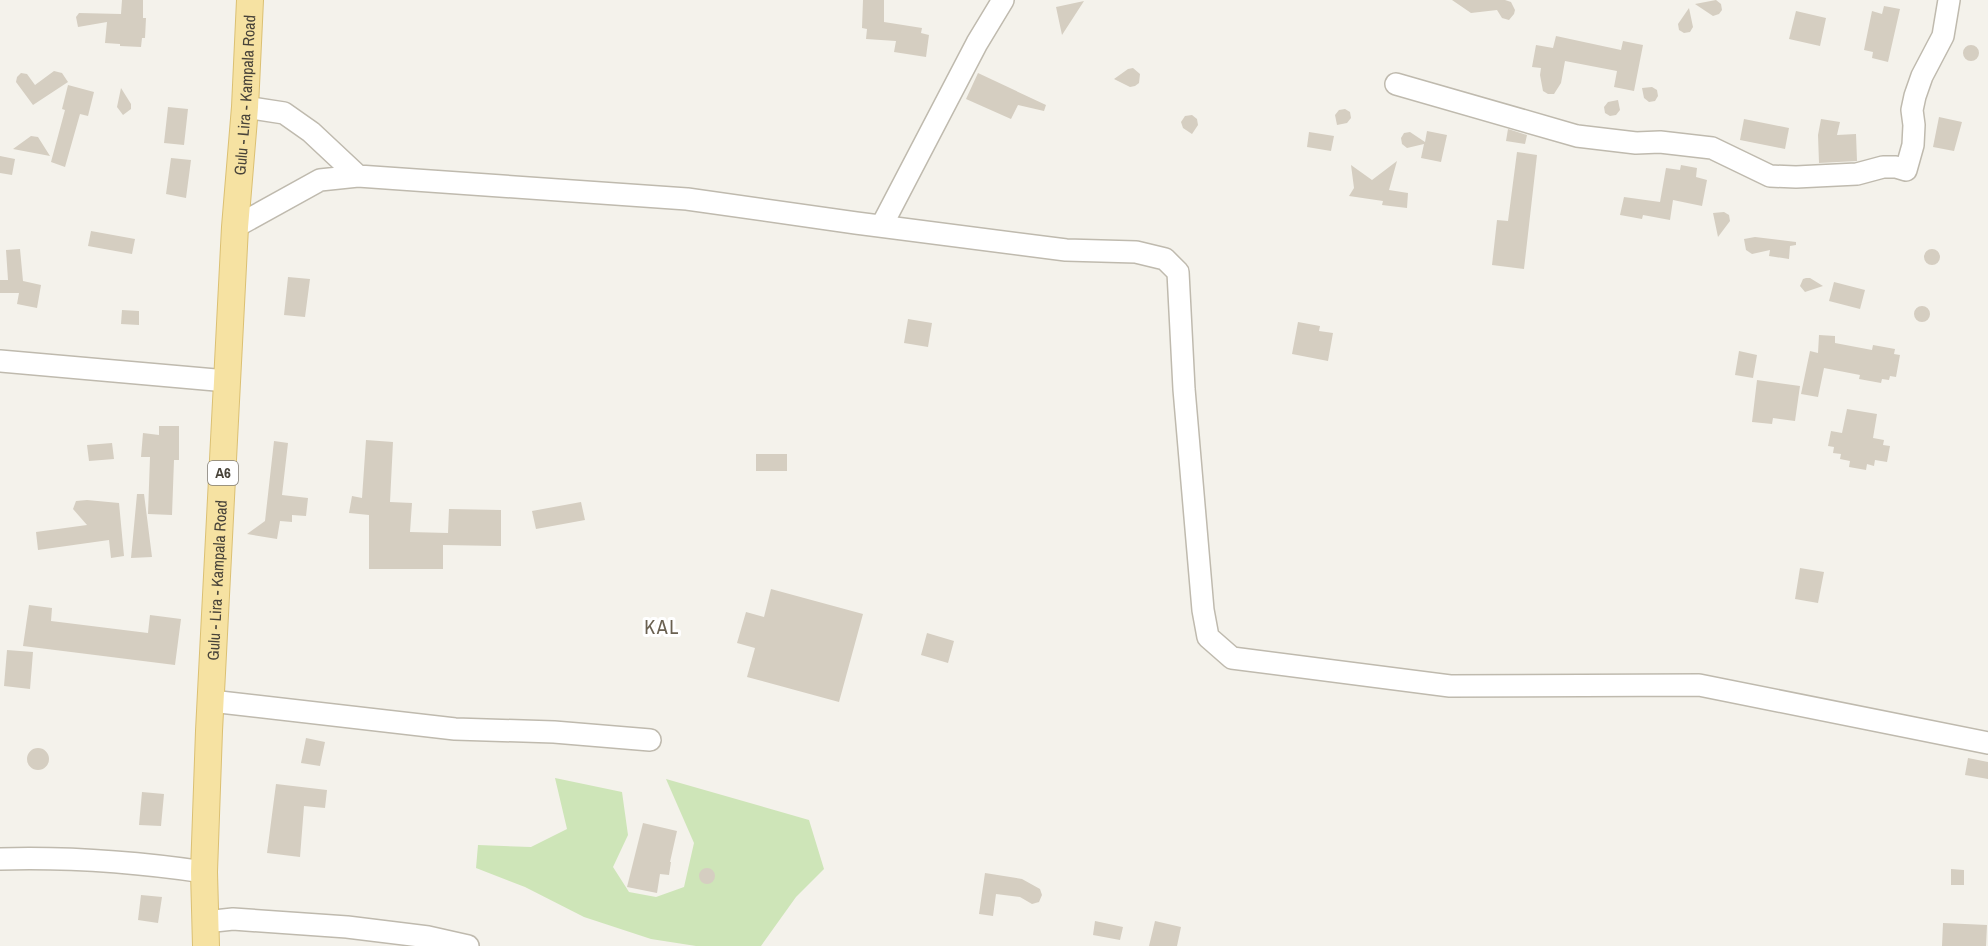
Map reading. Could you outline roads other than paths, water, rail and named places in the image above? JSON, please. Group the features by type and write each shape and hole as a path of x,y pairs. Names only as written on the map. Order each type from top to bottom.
{"main road":[{"name":"Gulu - Lira - Kampala Road","path":"205,934 204,872 211,701 235,227 245,107 250,0"}],"street":[{"path":"882,225 977,43 1003,0"},
{"path":"1396,84 1577,136 1712,148 1770,176 1857,174 1882,167 1906,170 1913,145 1912,110 1915,96 1922,76 1943,36 1949,0"},
{"path":"245,107 284,113 311,132 357,176"},
{"path":"235,227 320,180 357,176 656,195 1066,250 1136,252 1165,259 1178,272 1184,389 1203,610 1208,637 1232,658 1450,686 1699,685 1988,743"},
{"path":"0,361 227,381"},
{"path":"211,701 455,729 554,732 650,740"},
{"path":"0,859 54,857 149,863 204,872"},
{"path":"205,934 233,919 347,927 428,937 468,946"}],"district":[{"name":"KAL","path":"662,627"}]}
